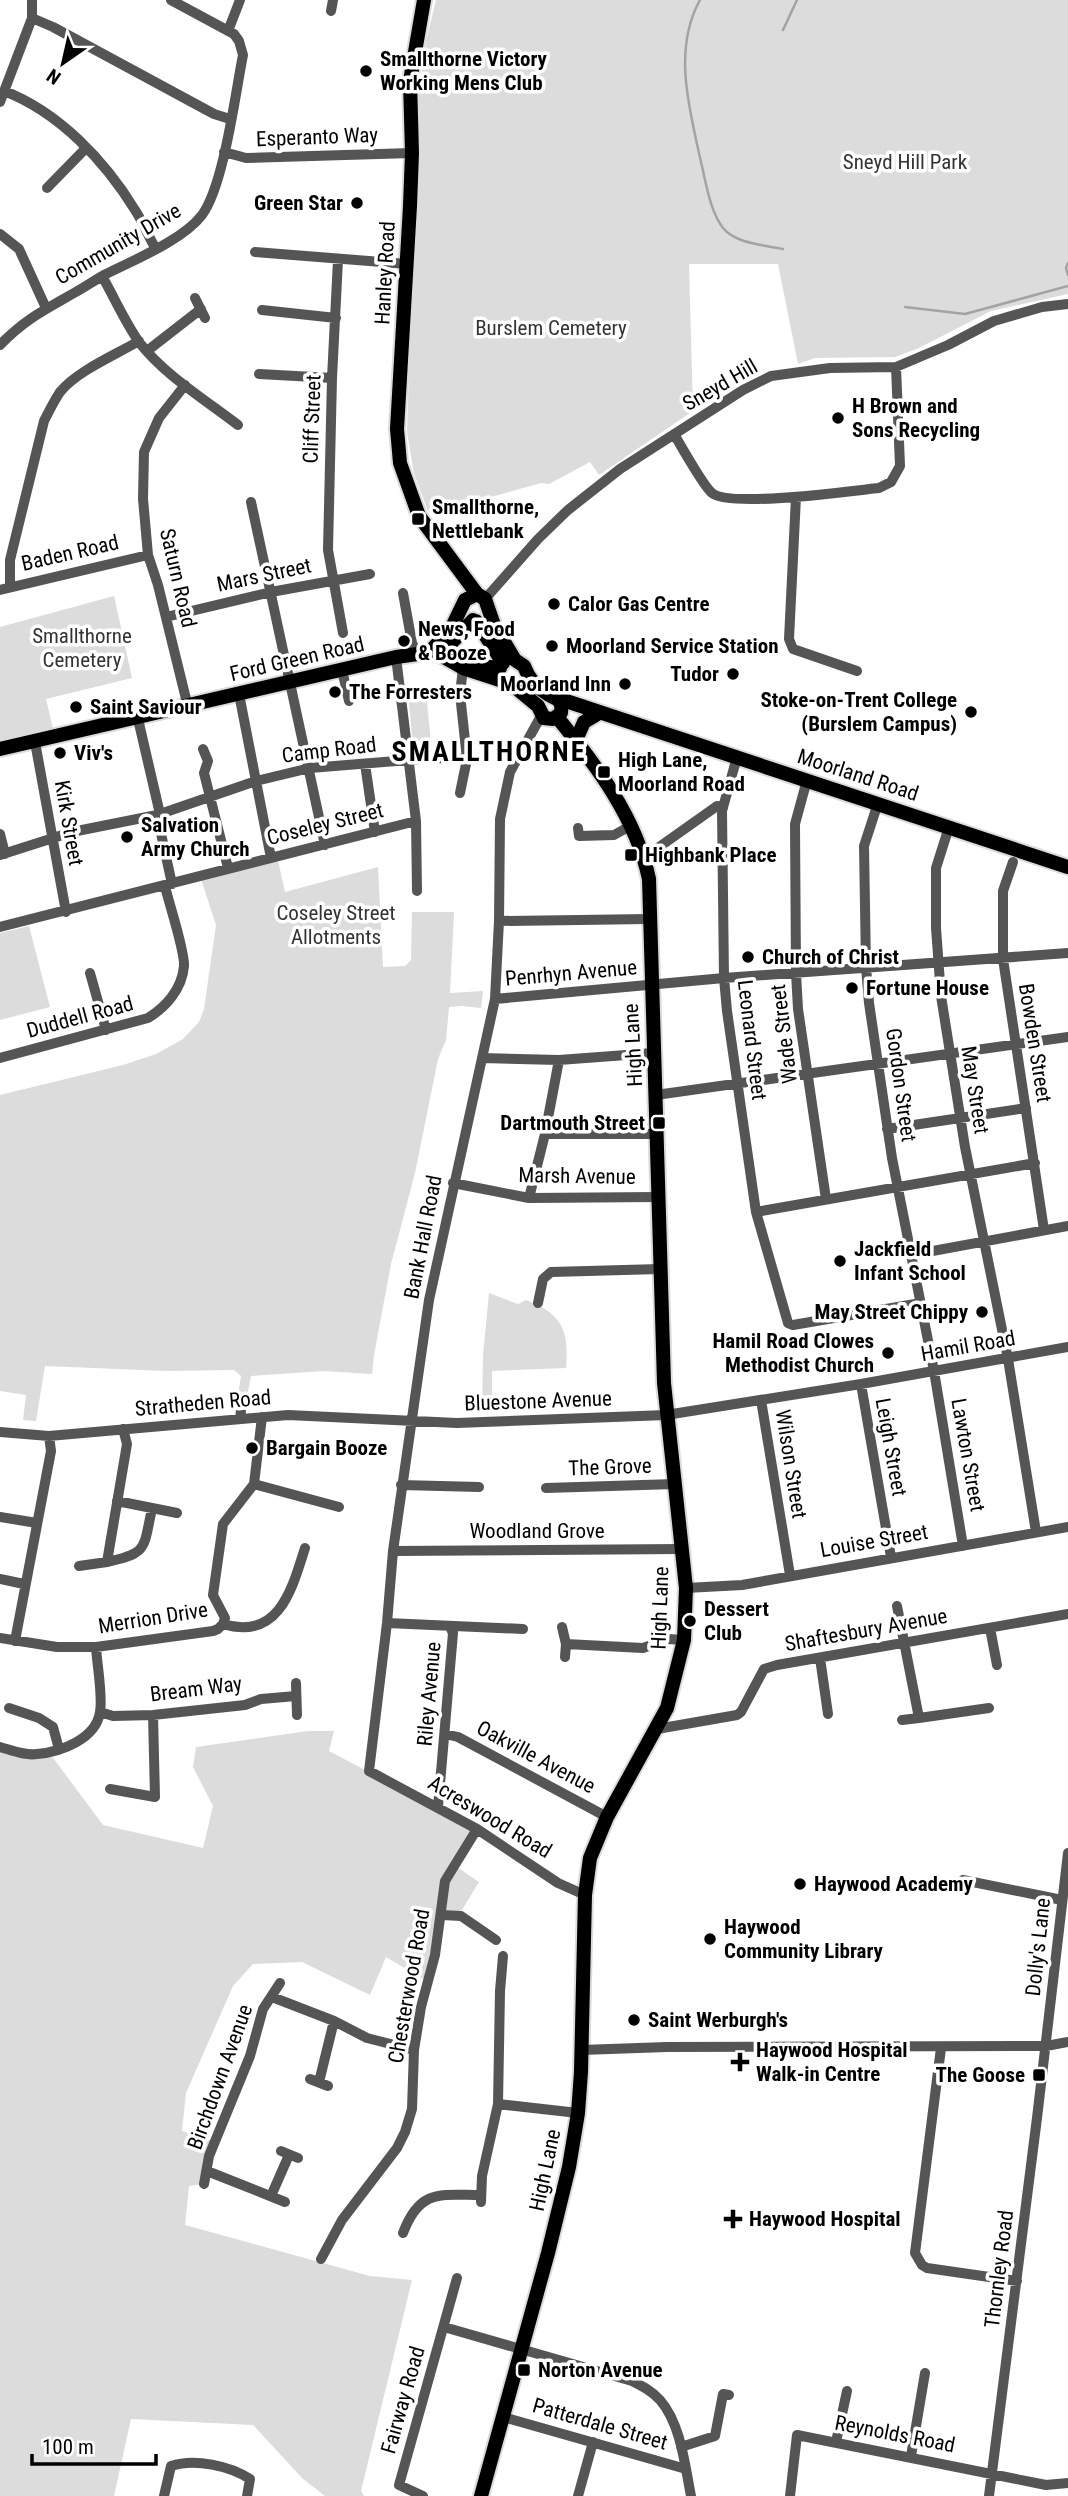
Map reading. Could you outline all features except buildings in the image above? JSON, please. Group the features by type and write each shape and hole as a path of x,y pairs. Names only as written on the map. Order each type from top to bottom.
{"main road":[{"name":"Hanley Road","path":"424,0 410,81 411,153 407,264 397,429 400,458 419,516 476,602 505,668"},
{"path":"476,602 484,618 474,621 429,654 452,627 476,602"},
{"path":"474,621 505,668 507,686 515,687 546,704 561,703 559,715"},
{"path":"429,654 460,657 480,666 505,668"},
{"path":"429,654 463,668 524,666 526,674 546,704"},
{"name":"Ford Green Road","path":"0,749 396,657 429,654"},
{"path":"515,687 522,684 526,674"},
{"name":"Moorland Road","path":"546,704 597,713 1068,867"},
{"path":"576,740 584,722 597,713"},
{"name":"Moorland Road","path":"559,715 597,713"},
{"name":"High Lane","path":"481,2496 564,2188 578,2113 585,1895 590,1858 607,1817 667,1709 684,1640 686,1588 666,1415 649,879 645,857 632,825 559,715"}],"street":[{"path":"32,0 32,18 2,96 23,98 63,126 86,148 120,187 156,249"},
{"path":"171,0 228,31 240,0"},
{"path":"32,18 214,114 230,119"},
{"name":"Community Drive","path":"0,345 27,320 102,276 156,249 190,227 202,215 211,199 224,152 243,55 239,41 228,31"},
{"path":"47,188 86,148"},
{"name":"Esperanto Way","path":"224,152 246,158 411,153"},
{"path":"0,234 19,249 46,308"},
{"path":"255,252 407,264"},
{"name":"Cliff Street","path":"338,260 328,553 343,633"},
{"path":"102,276 147,351 238,425"},
{"path":"147,351 203,314 195,298"},
{"name":"Sneyd Hill","path":"476,602 568,510 620,469 743,390 771,376 830,368 896,367 948,345 994,321 1042,307 1068,304"},
{"path":"262,310 336,318"},
{"path":"5,588 44,421 53,404 74,379 139,341"},
{"path":"674,434 712,493 725,499 796,497 879,488 895,477 900,466 896,367"},
{"path":"260,374 332,378"},
{"name":"Saturn Road","path":"186,385 159,418 144,452 143,499 148,555 188,707"},
{"path":"796,497 789,639 793,649 857,671"},
{"path":"251,502 325,845"},
{"name":"Baden Road","path":"5,588 148,555"},
{"name":"Mars Street","path":"166,617 271,592 370,574"},
{"path":"403,593 412,642 429,654"},
{"path":"396,657 416,821 417,891"},
{"path":"460,793 467,759 460,694 463,668"},
{"path":"342,670 350,696"},
{"path":"239,694 271,858"},
{"name":"Bank Hall Road","path":"374,1774 369,1771 410,1421 429,1300 495,999 500,819 510,772 546,704"},
{"name":"Duddell Road","path":"0,1058 148,1018 166,1006 177,988 184,965 159,815 138,719"},
{"name":"Kirk Street","path":"34,742 66,912"},
{"path":"203,749 212,760 204,773 228,868"},
{"name":"Leonard Street","path":"737,757 723,808 724,978 756,1212 788,1323 793,1325 921,1303"},
{"name":"Camp Road","path":"2,855 51,837 159,815 256,781 310,768 409,760 467,759"},
{"path":"365,764 375,832"},
{"name":"Wade Street","path":"807,780 795,824 796,973 807,1075 826,1199"},
{"name":"Gordon Street","path":"878,803 864,846 866,967 887,1129 934,1371"},
{"path":"645,857 717,806 723,808"},
{"name":"Coseley Street","path":"0,927 416,821"},
{"path":"578,828 579,836 614,835 632,825"},
{"name":"May Street","path":"949,827 936,868 938,962 960,1119 1008,1359 1036,1532"},
{"path":"0,834 2,855"},
{"name":"Bowden Street","path":"1013,862 1003,891 1003,959 1044,1230"},
{"path":"499,921 649,919"},
{"name":"Penrhyn Avenue","path":"495,999 724,978 1068,953"},
{"path":"90,974 106,1030"},
{"path":"656,1095 1068,1037"},
{"path":"482,1058 559,1060 653,1053"},
{"path":"529,1198 559,1060"},
{"path":"887,1129 1026,1108"},
{"path":"545,1133 657,1134"},
{"path":"756,1212 1035,1163"},
{"name":"Marsh Avenue","path":"453,1183 529,1198 659,1197"},
{"path":"911,1255 1068,1226"},
{"path":"538,1303 543,1279 551,1272 660,1269"},
{"name":"Hamil Road","path":"666,1415 1068,1347"},
{"name":"Lawton Street","path":"934,1371 963,1546"},
{"name":"Leigh Street","path":"861,1384 891,1557"},
{"name":"Wilson Street","path":"761,1400 790,1575"},
{"path":"240,1419 242,1401"},
{"name":"Stratheden Road","path":"0,1432 50,1436 289,1415 410,1421"},
{"name":"Bluestone Avenue","path":"410,1421 515,1422 666,1415"},
{"path":"223,1624 225,1618 213,1595 223,1524 254,1484 262,1417"},
{"path":"107,1562 127,1444 123,1429"},
{"path":"15,1641 51,1451 50,1436"},
{"path":"254,1484 338,1507"},
{"name":"The Grove","path":"546,1488 675,1484"},
{"path":"401,1485 479,1487"},
{"path":"117,1501 152,1509 166,1506 177,1513"},
{"path":"79,1566 138,1554 143,1548 152,1509"},
{"path":"0,1517 37,1523"},
{"name":"Louise Street","path":"686,1588 741,1585 1068,1527"},
{"name":"Merrion Drive","path":"0,1638 57,1647 96,1647 213,1631 223,1624 234,1627 256,1626 273,1616 285,1604 292,1591 305,1548"},
{"name":"Woodland Grove","path":"393,1551 682,1549"},
{"path":"0,1579 24,1584"},
{"path":"897,1606 919,1718"},
{"name":"Shaftesbury Avenue","path":"657,1729 737,1715 764,1669 777,1665 1068,1614"},
{"path":"387,1623 523,1629"},
{"name":"Riley Avenue","path":"439,1807 453,1633 450,1627"},
{"path":"562,1627 566,1644 565,1657"},
{"path":"990,1628 997,1665"},
{"path":"566,1644 643,1648 668,1639 684,1640"},
{"path":"0,1747 37,1755 81,1741 95,1725 100,1712 96,1647"},
{"path":"820,1658 828,1714"},
{"path":"296,1683 297,1714"},
{"name":"Bream Way","path":"100,1712 113,1716 153,1715 245,1705 261,1699 296,1696"},
{"path":"902,1720 992,1708"},
{"path":"9,1709 38,1718 53,1727 59,1749"},
{"path":"110,1789 155,1797 153,1715"},
{"name":"Oakville Avenue","path":"445,1734 458,1737 607,1817"},
{"name":"Acreswood Road","path":"374,1774 439,1807 558,1883 585,1895"},
{"name":"Chesterwood Road","path":"321,2259 338,2218 397,2148 405,2132 412,2109 414,2050 442,1915 445,1881 477,1829"},
{"name":"Dolly's Lane","path":"1046,2046 1068,1853"},
{"path":"963,1880 976,1888 1064,1905"},
{"path":"442,1915 461,1916 490,1940"},
{"path":"415,2238 401,2232 423,2202 431,2196 481,2199 482,2176 498,2104 503,1956"},
{"name":"Birchdown Avenue","path":"204,2184 209,2156 250,2056 263,2009 280,1983"},
{"name":"Birchdown Avenue","path":"271,1997 334,2021 367,2038 414,2050"},
{"path":"319,2082 334,2021"},
{"path":"581,2050 667,2047 941,2048 1046,2046 1068,2042"},
{"name":"Thornley Road","path":"989,2496 1046,2046"},
{"path":"941,2048 915,2253 927,2268 1017,2281"},
{"path":"498,2104 578,2113"},
{"path":"271,2196 289,2155"},
{"name":"Birchdown Avenue","path":"207,2171 285,2202"},
{"name":"Fairway Road","path":"423,2496 399,2485 457,2278"},
{"path":"444,2327 632,2381 649,2390 662,2402 675,2427 691,2496"},
{"path":"911,2456 925,2372"},
{"path":"836,2442 848,2390"},
{"path":"681,2447 715,2436 723,2394 729,2395"},
{"name":"Patterdale Street","path":"503,2417 686,2469"},
{"name":"Reynolds Road","path":"790,2496 797,2435 1046,2485 1068,2483"},
{"path":"578,2496 593,2442"},
{"path":"164,2496 171,2466 180,2462 240,2473 250,2479 247,2496"}],"green space":[{"path":"436,0 1068,0 1068,294 991,311 919,348 895,357 815,358 798,364 778,264 689,264 693,411 599,475 590,462 549,484 541,483 466,504 428,511 414,474 407,432 418,102 426,41"},
{"name":"Smallthorne Cemetery","path":"114,596 132,678 46,699 53,729 0,740 0,627"},
{"path":"426,691 432,754 414,756 408,693"},
{"name":"Coseley Street Allotments","path":"277,856 285,892 378,867 383,967 405,966 411,960 412,912 454,912 450,993 483,991 481,1008 449,1007 446,1040 438,1059 415,1173 391,1264 372,1374 323,1371 251,1376 246,1402 237,1401 241,1376 234,1370 167,1371 45,1366 36,1421 23,1420 26,1395 0,1391 0,1095 123,1065 156,1054 183,1039 199,1022 204,1009 216,925 200,876"},
{"path":"29,926 50,1007 0,1020 0,933"},
{"path":"489,1293 518,1304 526,1300 548,1311 561,1325 567,1355 566,1368 492,1371 492,1413 482,1412 483,1355"},
{"path":"308,1731 334,1731 329,1751 477,1829 454,1865 479,1882 462,1910 442,1915 428,1982 386,1957 370,1995 302,1962 253,1964 233,1986 186,2093 182,2131 215,2142 204,2184 189,2186 185,2225 370,2276 412,2280 361,2491 364,2496 325,2496 302,2478 253,2425 131,2419 114,2496 0,2496 0,1747 48,1751 103,1825 203,1848 213,1806 193,1767 196,1747"}],"waterway":[{"path":"700,0 687,39 686,81 692,122 712,205 723,228 735,237 783,249"},
{"path":"783,30 797,0"},
{"path":"1068,263 1068,275"},
{"path":"905,307 965,314 1068,286"}],"place":[{"name":"Smallthorne Victory Working Mens Club","path":"366,71"},
{"name":"Green Star","path":"357,203"},
{"name":"H Brown and Sons Recycling","path":"838,418"},
{"name":"Smallthorne, Nettlebank","path":"418,519"},
{"name":"Calor Gas Centre","path":"554,604"},
{"name":"News, Food & Booze","path":"404,641"},
{"name":"Moorland Service Station","path":"552,646"},
{"name":"Tudor","path":"733,674"},
{"name":"Moorland Inn","path":"625,684"},
{"name":"The Forresters","path":"335,692"},
{"name":"Saint Saviour","path":"76,707"},
{"name":"Stoke-on-Trent College (Burslem Campus)","path":"971,712"},
{"name":"Viv's","path":"60,753"},
{"name":"High Lane, Moorland Road","path":"604,772"},
{"name":"Salvation Army Church","path":"127,837"},
{"name":"Highbank Place","path":"631,855"},
{"name":"Church of Christ","path":"748,957"},
{"name":"Fortune House","path":"852,988"},
{"name":"Dartmouth Street","path":"659,1123"},
{"name":"Jackfield Infant School","path":"840,1261"},
{"name":"May Street Chippy","path":"982,1312"},
{"name":"Hamil Road Clowes Methodist Church","path":"888,1353"},
{"name":"Bargain Booze","path":"252,1448"},
{"name":"Dessert Club","path":"690,1621"},
{"name":"Haywood Academy","path":"800,1884"},
{"name":"Haywood Community Library","path":"710,1939"},
{"name":"Saint Werburgh's","path":"634,2020"},
{"name":"Haywood Hospital Walk-in Centre","path":"740,2062"},
{"name":"The Goose","path":"1039,2075"},
{"name":"Haywood Hospital","path":"733,2219"},
{"name":"Norton Avenue","path":"524,2370"}],"district":[{"name":"SMALLTHORNE","path":"489,751"}],"park label":[{"name":"Sneyd Hill Park","path":"905,162"},
{"name":"Burslem Cemetery","path":"551,328"}]}
